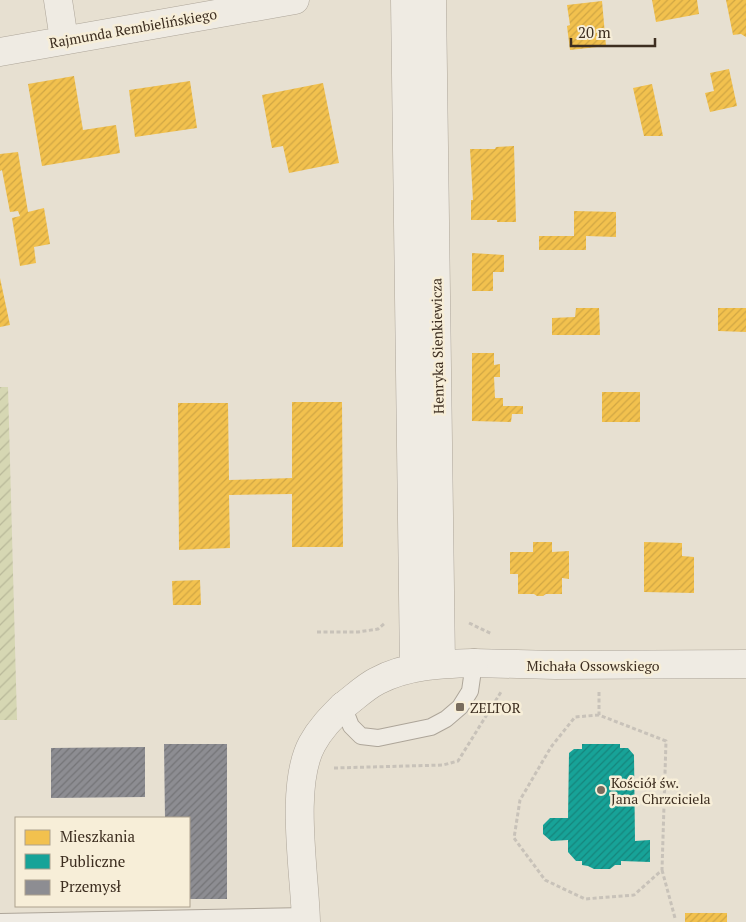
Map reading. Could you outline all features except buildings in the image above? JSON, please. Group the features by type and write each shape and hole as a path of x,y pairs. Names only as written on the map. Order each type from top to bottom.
{"street":[{"path":"58,0 64,40"},
{"name":"Rajmunda Rembielińskiego","path":"0,52 295,0"},
{"name":"Henryka Sienkiewicza","path":"405,0 414,668"},
{"name":"Henryka Sienkiewicza","path":"432,0 441,664"},
{"path":"306,919 300,818 302,775 310,746 324,725 343,706 376,681 398,671 441,664"},
{"name":"Michała Ossowskiego","path":"441,664 746,664"}],"lane":[{"path":"343,706 351,726 361,736 378,738 431,726 446,719 460,707 470,691 474,663"},
{"path":"0,922 306,919"}],"path":[{"path":"327,768 443,765 458,761 505,685"},
{"path":"598,690 599,715"},
{"path":"662,870 634,895 585,899 545,880 514,838 520,800 551,747 575,717 599,715 666,742 662,870 676,918"}],"green space":[{"path":"0,387 8,387 17,720 0,720"}],"place":[{"name":"ZELTOR","path":"460,707"},
{"name":"Kościół św. Jana Chrzciciela","path":"601,790"}]}
